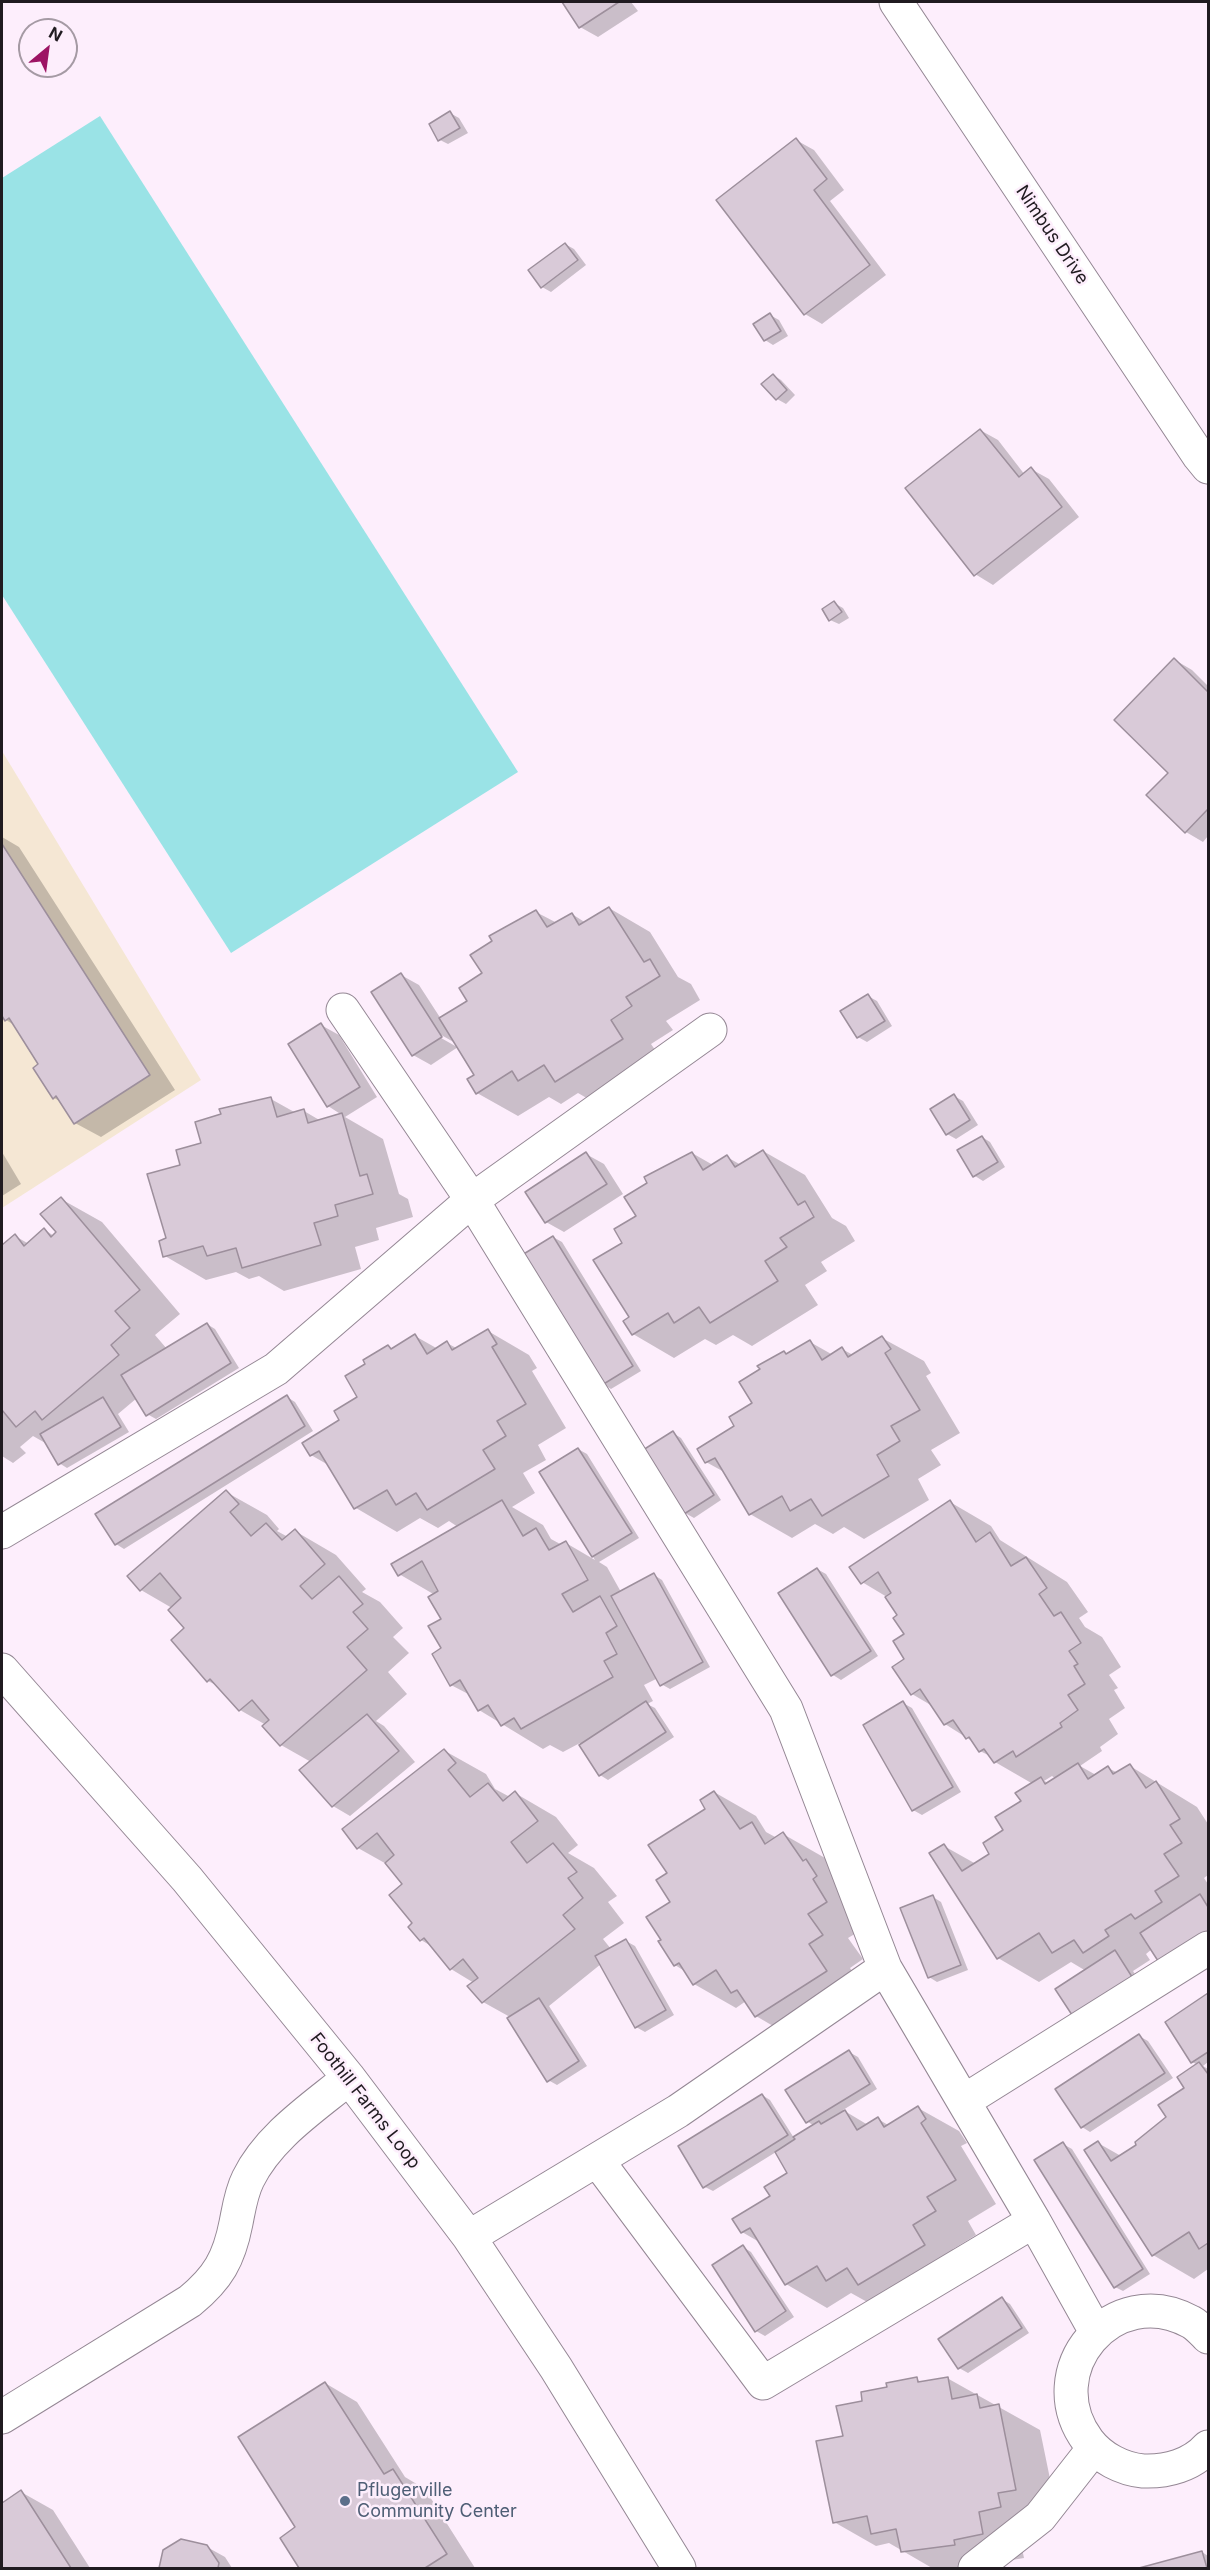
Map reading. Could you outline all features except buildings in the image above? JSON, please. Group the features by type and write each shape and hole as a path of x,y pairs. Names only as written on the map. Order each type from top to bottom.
{"street":[{"name":"Nimbus Drive","path":"896,2 1198,456 1209,467"},
{"path":"343,1010 472,1200 786,1709 885,1968 1034,2221 1096,2332"},
{"path":"2,1532 276,1369 472,1200 710,1030"},
{"name":"Foothill Farms Loop","path":"2,1670 187,1880 349,2078 469,2237 556,2368 679,2568"},
{"path":"964,2101 1209,1948"},
{"path":"469,2237 678,2111 885,1968"},
{"path":"2,2417 190,2301 210,2285 228,2256 241,2199 253,2170 292,2124 349,2078"},
{"path":"597,2160 763,2384 1034,2221"},
{"path":"1209,2337 1192,2322 1168,2313 1143,2311 1118,2317 1096,2332 1080,2352 1071,2376 1071,2402 1078,2427 1094,2448 1113,2462 1135,2470 1158,2472 1182,2465 1202,2454 1209,2447"},
{"path":"975,2568 1040,2517 1094,2448"}],"shaded area":[{"path":"2,751 201,1080 2,1208"}],"water":[{"path":"100,116 518,772 231,953 2,595 2,178"}],"place":[{"name":"Pflugerville Community Center","path":"345,2501"}]}
